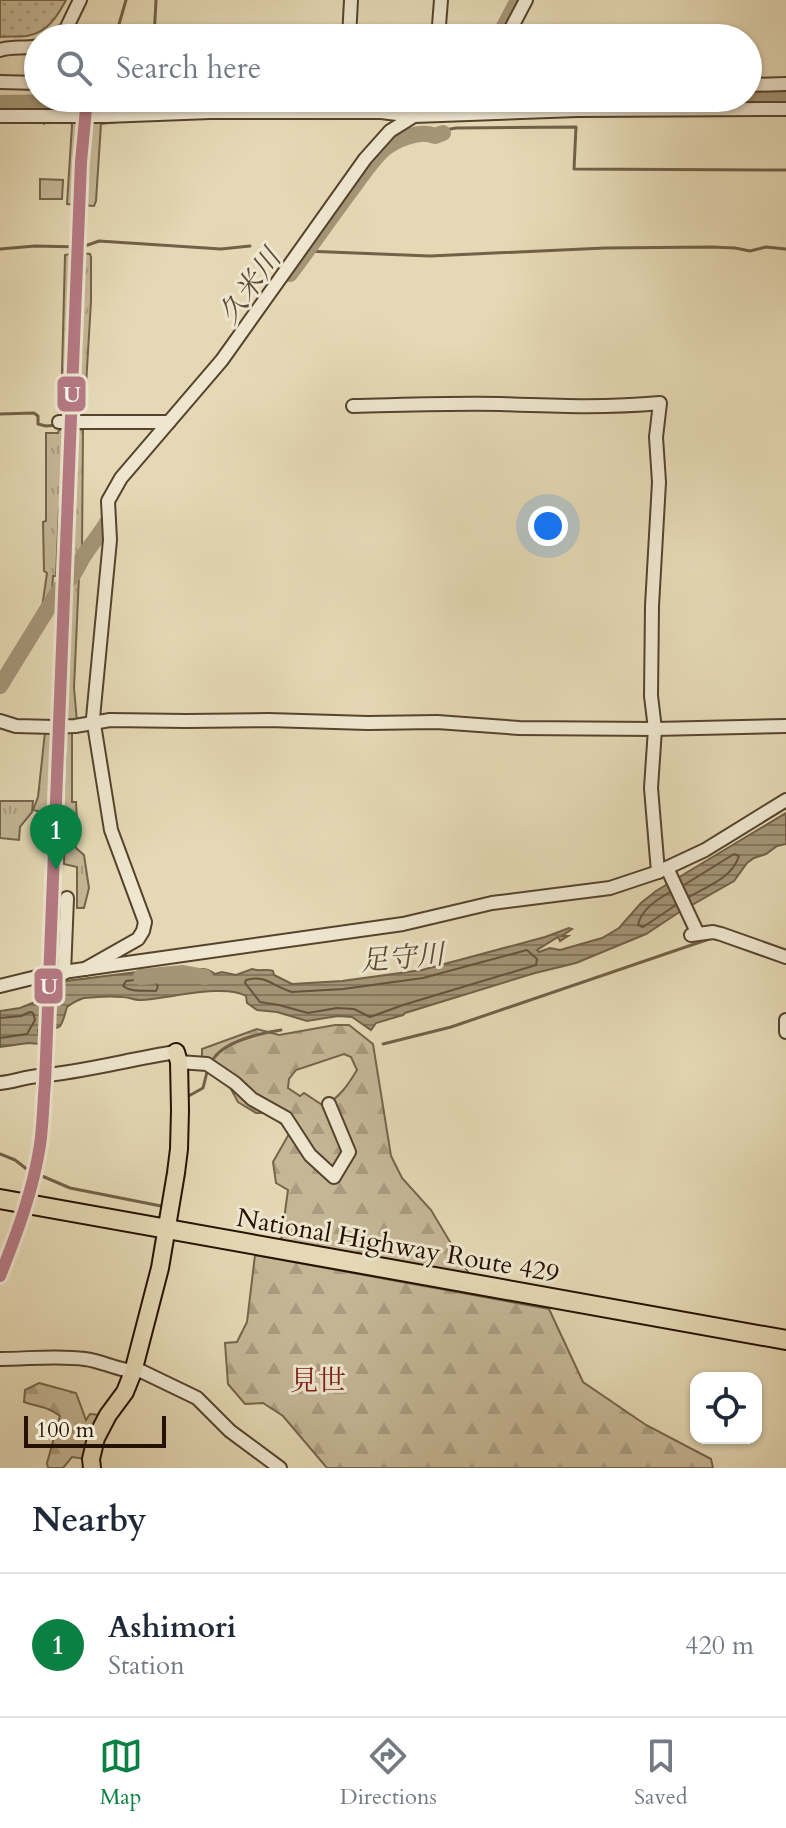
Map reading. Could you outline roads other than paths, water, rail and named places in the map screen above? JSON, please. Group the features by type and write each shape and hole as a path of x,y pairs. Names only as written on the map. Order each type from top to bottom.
{"highway":[{"name":"National Highway Route 429","path":"0,1199 786,1340"}],"main road":[{"path":"92,1468 96,1438 125,1392 152,1303 179,1149 177,1057"}],"street":[{"path":"68,24 80,0"},
{"path":"350,24 351,0"},
{"path":"439,24 441,0"},
{"path":"513,24 526,0"},
{"path":"0,50 24,49"},
{"path":"762,82 786,76"},
{"path":"0,82 24,83"},
{"path":"762,85 786,84"},
{"path":"762,109 786,109"},
{"path":"0,116 381,112"},
{"path":"85,969 138,939 145,922 111,830 93,718 110,540 108,501 121,478 222,360 365,159 412,112"},
{"path":"353,406 457,404 545,407 660,403 656,437 658,495 651,696 655,731 651,788 665,871 694,932 721,934 786,957"},
{"path":"59,422 169,422"},
{"path":"0,721 16,726 75,726 110,720 437,722 519,728 655,731 786,726"},
{"path":"0,986 42,975 403,924 492,903 610,888 665,871 786,800"},
{"path":"64,973 67,898"},
{"path":"786,1020 786,1032"},
{"path":"0,1083 53,1076 125,1060 177,1057 207,1064 252,1099 286,1118 310,1155 334,1177 349,1152 329,1104"},
{"path":"0,1359 73,1357 133,1372 141,1371 197,1398 230,1431 280,1468"}],"water":[{"path":"786,813 786,844 754,858 734,881 646,934 576,963 376,1023 371,1030 352,1017 307,1021 257,1010 247,1003 246,996 236,992 210,991 140,1000 84,998 67,1007 59,1027 38,1030 40,1044 0,1047 0,1011 35,1002 41,987 58,982 161,969 164,971 162,977 169,978 202,969 215,974 236,975 252,969 273,971 274,975 292,984 342,981 422,970 569,928 572,929 562,936 568,936 560,941 558,937 537,950 560,950 602,938 619,928 656,891"}],"waterway":[{"path":"119,24 126,0"},
{"path":"155,24 156,0"},
{"name":"久米川","path":"505,24 518,0"},
{"path":"762,97 786,97"},
{"path":"0,103 24,103"},
{"path":"428,133 456,128 576,127 574,169 786,170"},
{"name":"久米川","path":"290,274 383,150 408,137 443,133"},
{"path":"0,249 82,247 99,241 221,249 250,246"},
{"path":"305,251 430,256 605,248 786,249"},
{"path":"0,414 34,413 38,416 38,424 58,425"},
{"name":"久米川","path":"0,686 61,587 74,574 106,524"},
{"path":"383,1044 451,1027 715,937"},
{"name":"足守川","path":"141,977 183,973 205,977"},
{"path":"214,1058 235,1042 281,1030"},
{"path":"185,1098 203,1088 208,1068"},
{"path":"0,1154 70,1188 166,1207"}],"place":[{"name":"Ashimori","path":"56,870"}],"district":[{"name":"見世","path":"318,1380"}]}
